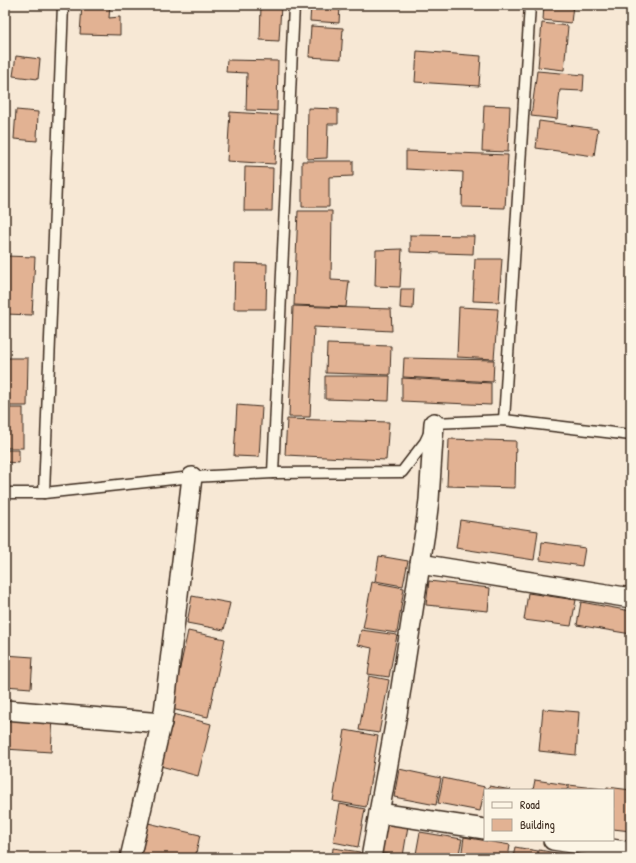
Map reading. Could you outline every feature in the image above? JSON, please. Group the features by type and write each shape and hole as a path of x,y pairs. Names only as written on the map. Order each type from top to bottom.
{"street":[{"path":"371,858 420,564 429,500 434,423"},
{"path":"130,858 162,723 192,477"},
{"path":"420,564 631,598"},
{"path":"5,710 162,723"},
{"path":"379,813 484,829"},
{"path":"560,841 631,852"}],"lane":[{"path":"44,493 63,5"},
{"path":"273,473 294,5"},
{"path":"504,420 530,5"},
{"path":"5,493 44,493 192,477 273,473 402,472 425,442 434,423 504,420 631,435"}],"building":[{"path":"82,5 110,5 109,18 120,17 120,35 80,34"},
{"path":"261,5 281,5 279,41 260,40"},
{"path":"311,5 340,5 339,23 310,21"},
{"path":"544,5 573,5 571,23 543,20"},
{"path":"542,23 568,26 564,70 538,67"},
{"path":"311,26 343,28 341,59 309,57"},
{"path":"417,51 481,56 479,86 415,82"},
{"path":"16,56 40,59 38,79 13,76"},
{"path":"227,60 278,61 277,111 246,110 247,73 226,72"},
{"path":"537,71 584,75 583,91 560,90 557,119 531,116"},
{"path":"484,105 510,106 508,152 482,151"},
{"path":"308,108 338,109 338,124 328,124 327,158 307,159"},
{"path":"16,110 38,112 37,141 14,139"},
{"path":"230,112 278,115 275,164 227,161"},
{"path":"539,121 598,129 594,156 536,148"},
{"path":"406,151 508,155 505,208 462,207 463,172 406,169"},
{"path":"302,161 353,161 353,176 329,177 329,207 302,207"},
{"path":"245,167 273,168 272,211 244,211"},
{"path":"298,211 332,211 331,280 349,281 346,307 294,305"},
{"path":"410,235 474,236 473,254 410,252"},
{"path":"402,249 400,287 375,286 376,250"},
{"path":"5,256 35,257 32,315 5,314"},
{"path":"475,259 502,259 499,302 473,301"},
{"path":"235,263 267,264 266,309 234,309"},
{"path":"401,289 414,289 413,309 400,308"},
{"path":"293,306 391,309 392,331 314,327 310,417 289,417"},
{"path":"459,307 498,309 494,359 457,357"},
{"path":"327,344 391,346 390,375 326,373"},
{"path":"5,358 28,358 27,406 5,406"},
{"path":"404,358 494,360 493,382 403,377"},
{"path":"325,376 390,376 389,401 325,399"},
{"path":"402,378 491,383 491,405 402,401"},
{"path":"237,405 262,407 259,457 234,456"},
{"path":"5,408 23,408 23,448 5,448"},
{"path":"287,419 389,422 386,460 285,455"},
{"path":"449,439 516,441 515,488 447,486"},
{"path":"5,450 19,450 19,463 5,462"},
{"path":"460,520 538,531 534,560 456,548"},
{"path":"542,542 585,548 582,566 540,560"},
{"path":"379,556 408,561 403,586 375,581"},
{"path":"429,581 490,588 488,611 426,605"},
{"path":"372,582 404,588 397,633 363,628"},
{"path":"528,593 576,600 571,626 524,620"},
{"path":"192,596 230,603 224,630 187,623"},
{"path":"581,602 631,611 631,634 577,625"},
{"path":"361,630 397,635 389,677 368,674 372,648 358,645"},
{"path":"188,631 225,639 208,717 171,709"},
{"path":"5,655 33,657 31,688 5,686"},
{"path":"369,676 389,680 379,733 359,730"},
{"path":"543,709 579,712 576,755 539,751"},
{"path":"166,712 211,724 198,776 153,764"},
{"path":"5,714 53,717 51,752 5,749"},
{"path":"345,730 378,736 366,807 333,801"},
{"path":"399,769 441,778 436,805 394,797"},
{"path":"443,778 485,787 480,811 438,803"},
{"path":"535,780 568,785 567,789 533,789"},
{"path":"569,785 604,789 569,789"},
{"path":"489,786 506,789 488,789"},
{"path":"607,787 631,790 631,831 614,829 614,789 606,789"},
{"path":"340,804 365,809 358,847 333,842"},
{"path":"386,822 408,826 403,856 381,853"},
{"path":"148,823 200,835 195,858 148,858 141,856"},
{"path":"420,832 462,839 458,858 444,858 416,854"},
{"path":"464,837 510,845 508,858 461,858"},
{"path":"515,847 538,851 537,858 513,858"},
{"path":"333,848 360,852 359,858 332,858"},
{"path":"539,850 573,856 573,858 538,858"}]}
